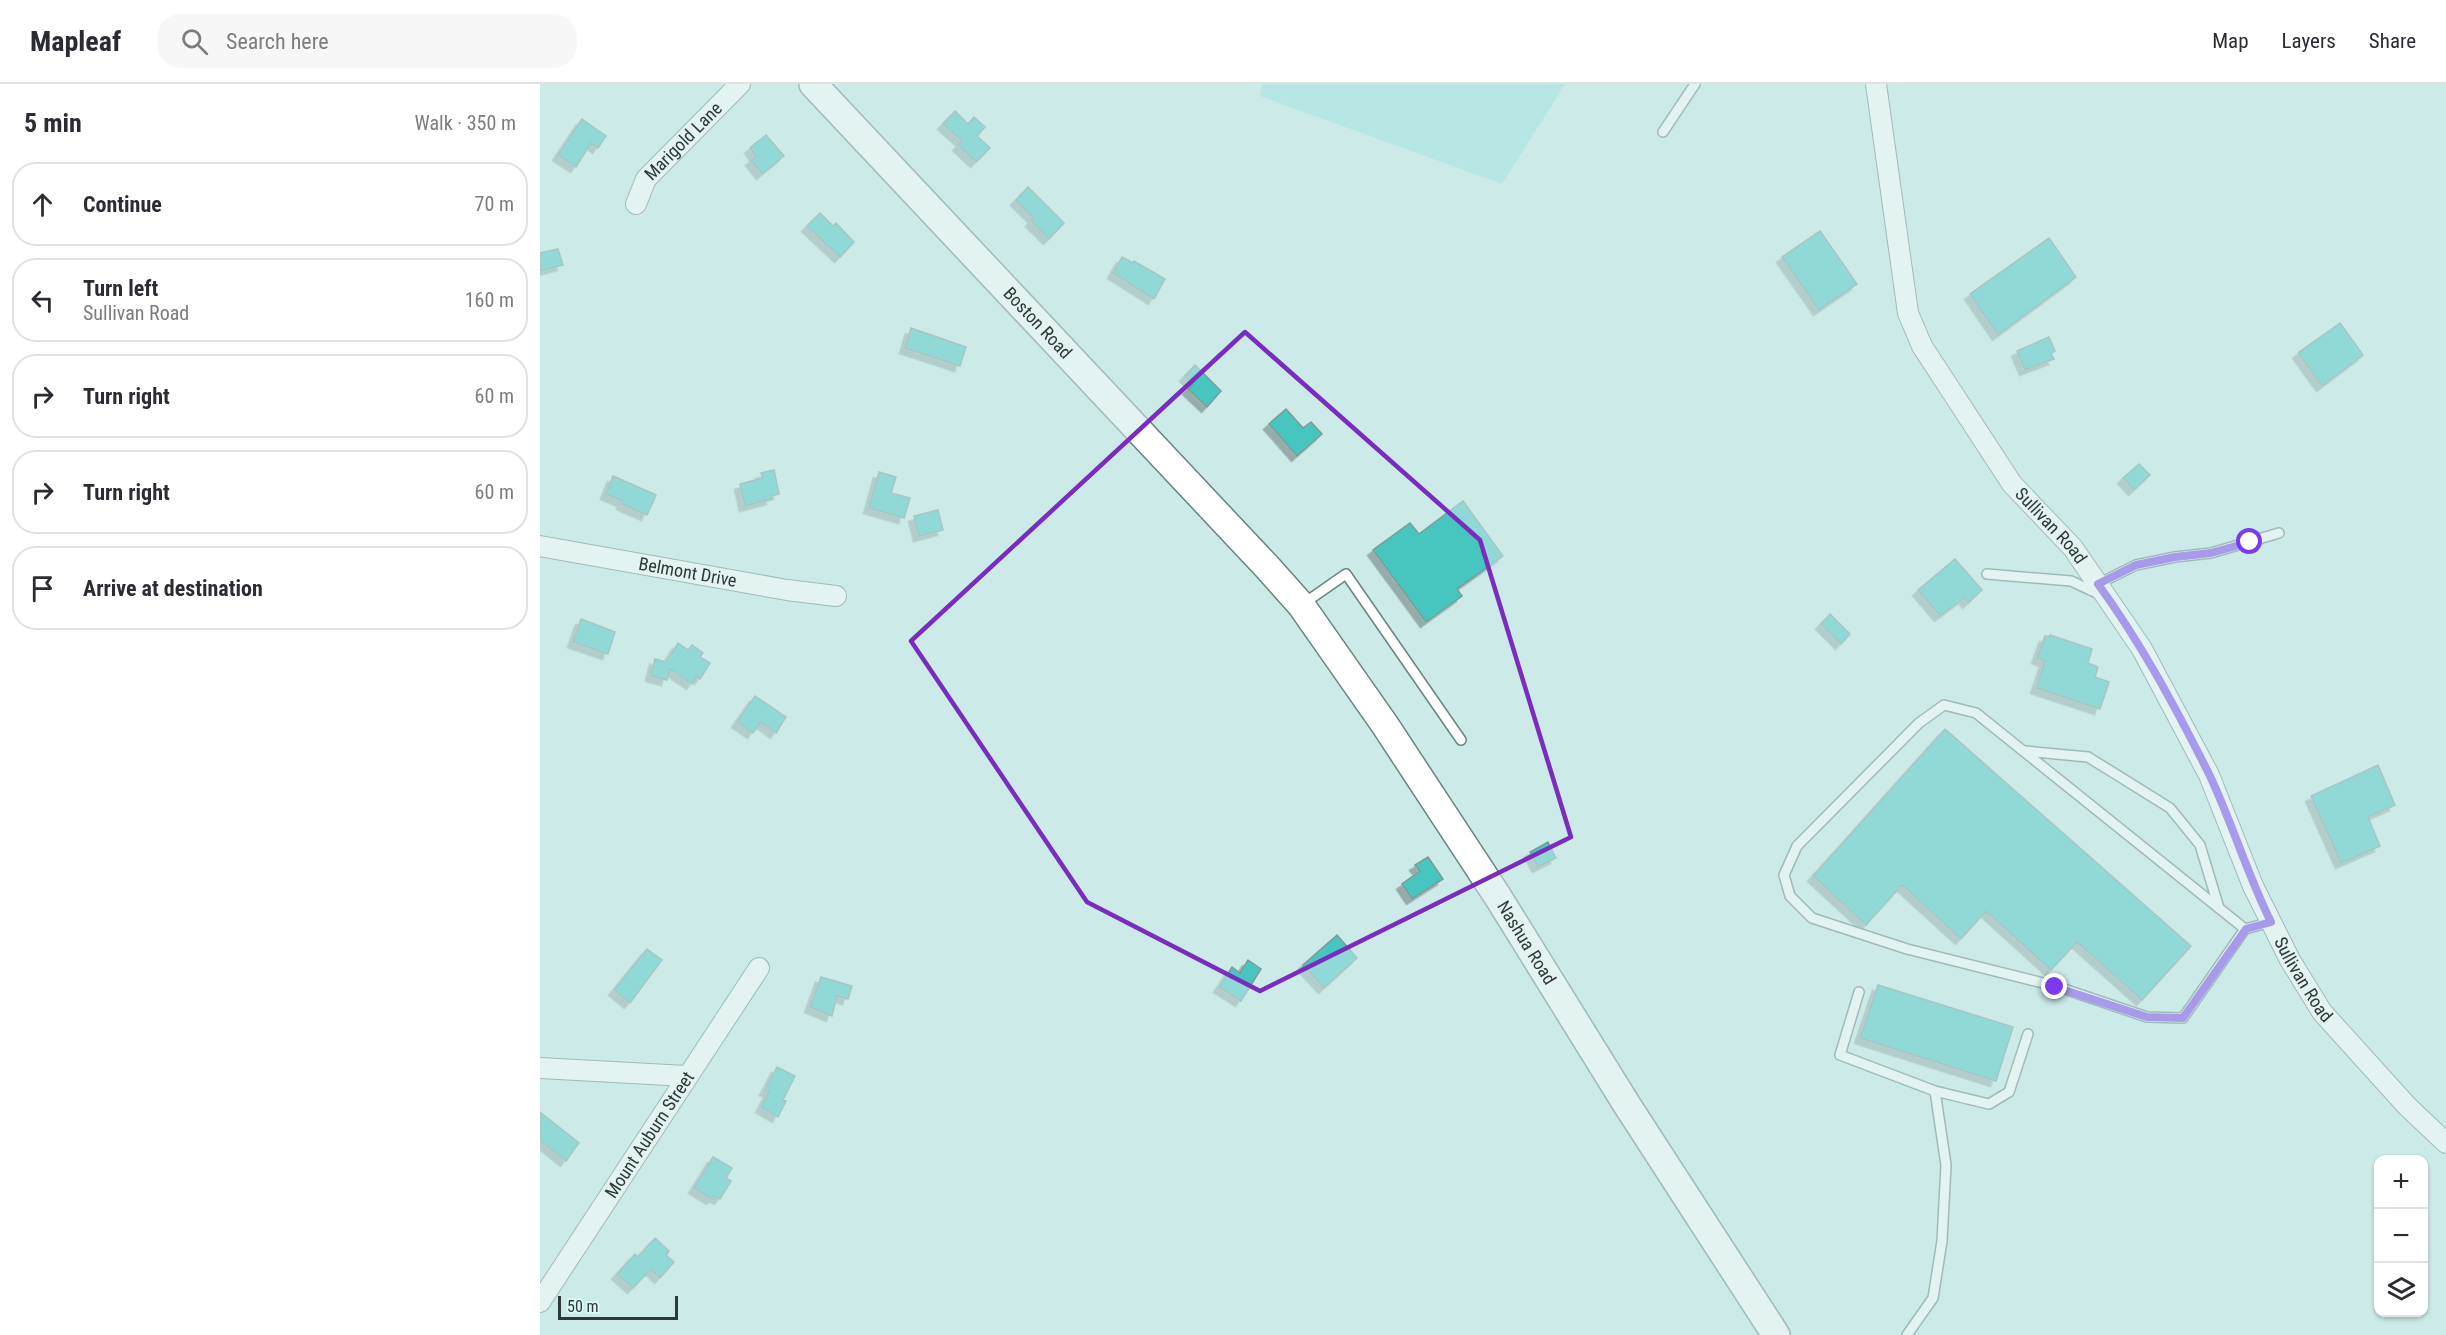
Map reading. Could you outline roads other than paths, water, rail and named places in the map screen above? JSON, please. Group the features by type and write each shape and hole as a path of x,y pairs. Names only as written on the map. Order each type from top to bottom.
{"main road":[{"name":"Boston Road","path":"813,84 1263,563"},
{"name":"Nashua Road","path":"1263,563 1301,605 1385,725 1498,897 1627,1105 1776,1335"}],"street":[{"name":"Marigold Lane","path":"636,204 646,179 740,84"},
{"name":"Sullivan Road","path":"1876,84 1908,313 1922,346 2013,484 2073,548 2142,649 2209,776 2253,886 2290,960 2322,1012 2407,1106 2446,1143"},
{"name":"Belmont Drive","path":"540,546 787,590 836,596"},
{"name":"Mount Auburn Street","path":"540,1302 686,1076 759,968"},
{"path":"540,1068 686,1076"}],"lane":[{"path":"1663,132 1695,84"},
{"path":"1987,574 2071,580 2104,591 2136,565 2211,553 2279,533"},
{"path":"1301,605 1346,574 1461,740"},
{"path":"2246,929 1976,713 1944,705 1919,723 1797,846 1785,875 1790,896 1812,918 1907,949 2055,987 2147,1017 2183,1018 2246,929 2271,922"},
{"path":"2025,751 2088,757 2170,808 2200,845 2219,908"},
{"path":"1859,992 1840,1055 1935,1091 1989,1104 2009,1092 2028,1034"},
{"path":"1907,1335 1933,1298 1942,1241 1946,1165 1935,1091"}]}
